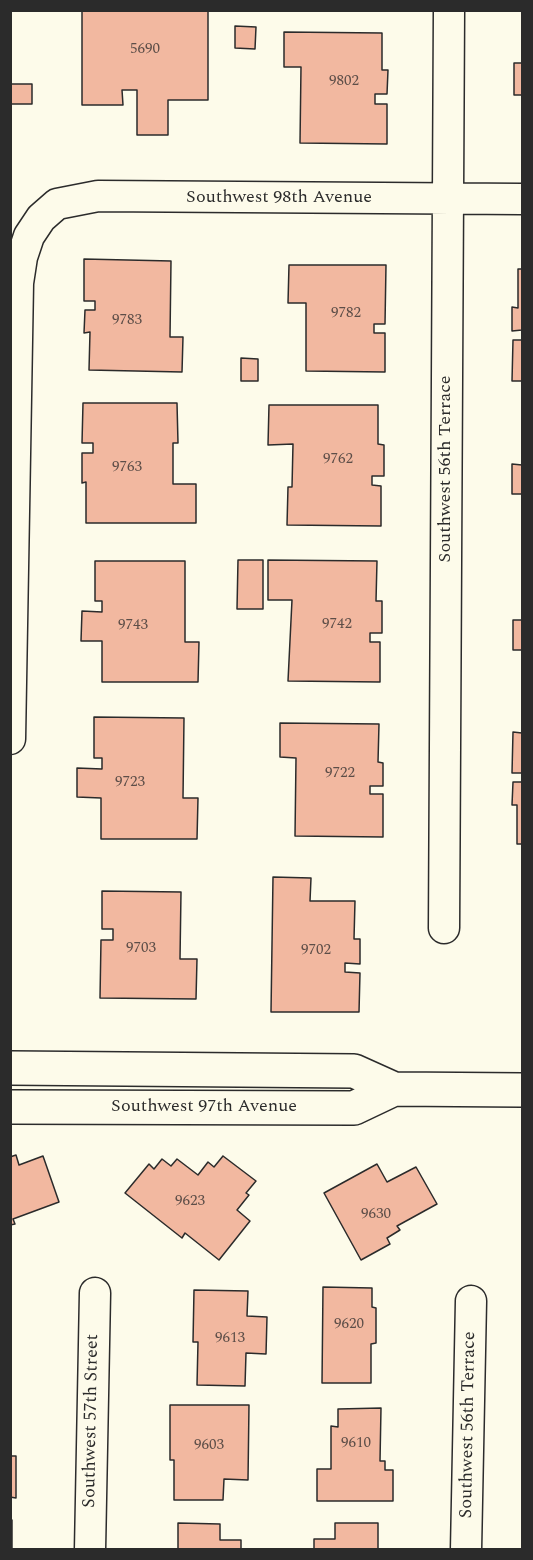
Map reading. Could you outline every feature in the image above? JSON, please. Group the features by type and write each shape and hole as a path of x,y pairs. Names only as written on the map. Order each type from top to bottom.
{"street":[{"name":"Southwest 56th Terrace","path":"444,928 449,10"},
{"name":"Southwest 98th Avenue","path":"10,739 18,283 22,257 29,236 41,218 57,204 99,196 522,199"},
{"name":"Southwest 97th Avenue","path":"10,1068 354,1071 394,1089 522,1090"},
{"name":"Southwest 97th Avenue","path":"10,1107 354,1108 394,1089"},
{"name":"Southwest 57th Street","path":"90,1550 95,1293"},
{"name":"Southwest 56th Terrace","path":"466,1550 471,1301"}],"building":[{"path":"82,10 208,10 208,100 168,100 168,135 137,135 137,90 122,90 123,105 82,105"},
{"path":"235,26 256,27 255,49 235,48"},
{"path":"284,32 382,33 382,70 388,70 387,94 375,94 375,104 387,104 387,144 300,143 301,67 284,67"},
{"path":"514,63 522,63 522,95 514,95"},
{"path":"10,84 32,84 32,104 10,104"},
{"path":"84,259 171,261 170,337 183,337 182,372 89,370 90,332 84,333 85,310 95,310 95,301 84,301"},
{"path":"289,265 386,265 385,324 374,324 374,333 385,333 385,372 306,371 306,303 288,303"},
{"path":"518,269 522,269 522,330 512,331 512,307 518,308"},
{"path":"513,340 522,340 522,381 512,381"},
{"path":"241,358 258,359 258,381 241,381"},
{"path":"83,403 177,403 178,443 173,443 173,484 196,484 196,523 86,523 86,482 82,483 82,453 93,453 93,443 82,443"},
{"path":"269,405 378,405 378,444 384,445 384,476 372,476 372,485 381,486 381,526 287,525 288,487 292,487 293,444 268,445"},
{"path":"512,464 522,465 522,494 512,494"},
{"path":"238,560 263,560 263,609 237,609"},
{"path":"268,560 377,561 376,601 382,601 382,633 370,633 370,642 380,642 380,682 288,681 292,600 268,600"},
{"path":"95,561 185,561 185,642 199,642 198,682 102,682 102,641 81,641 82,611 102,612 102,601 95,601"},
{"path":"513,620 522,620 522,650 513,650"},
{"path":"94,717 184,718 183,798 198,798 197,839 101,839 101,798 77,797 77,768 102,769 102,758 94,758"},
{"path":"280,723 379,724 378,762 383,763 383,786 370,786 370,794 383,794 383,837 295,836 296,758 280,757"},
{"path":"513,732 522,733 522,773 512,773"},
{"path":"513,782 522,782 522,844 517,844 517,805 512,805"},
{"path":"273,877 311,878 310,901 355,901 354,939 360,939 360,964 345,963 345,972 360,973 359,1012 271,1012"},
{"path":"102,891 181,892 180,959 197,959 196,999 100,998 101,940 113,940 113,929 102,929"},
{"path":"16,1155 19,1165 43,1156 59,1202 13,1219 15,1224 10,1225 10,1157"},
{"path":"223,1156 256,1181 246,1193 249,1195 237,1210 250,1221 219,1260 185,1233 182,1238 125,1193 149,1164 154,1169 162,1159 171,1166 177,1159 198,1175 208,1162 214,1167"},
{"path":"377,1164 387,1182 416,1167 437,1204 397,1226 400,1230 387,1238 390,1244 361,1260 324,1193"},
{"path":"323,1287 372,1288 372,1307 376,1308 376,1343 371,1344 371,1383 322,1383"},
{"path":"194,1290 248,1291 247,1316 267,1317 266,1354 246,1353 245,1386 197,1385 198,1342 193,1342"},
{"path":"170,1405 249,1405 248,1480 224,1479 223,1500 174,1500 174,1460 170,1460"},
{"path":"381,1408 380,1461 385,1461 385,1470 393,1470 393,1501 317,1501 317,1469 331,1469 331,1426 338,1427 338,1409"},
{"path":"10,1456 16,1456 16,1498 10,1497"},
{"path":"10,1520 12,1520 12,1550 10,1550"},
{"path":"178,1523 220,1524 220,1540 241,1540 241,1550 178,1550"},
{"path":"335,1523 378,1523 378,1550 314,1550 314,1539 335,1539"}]}
